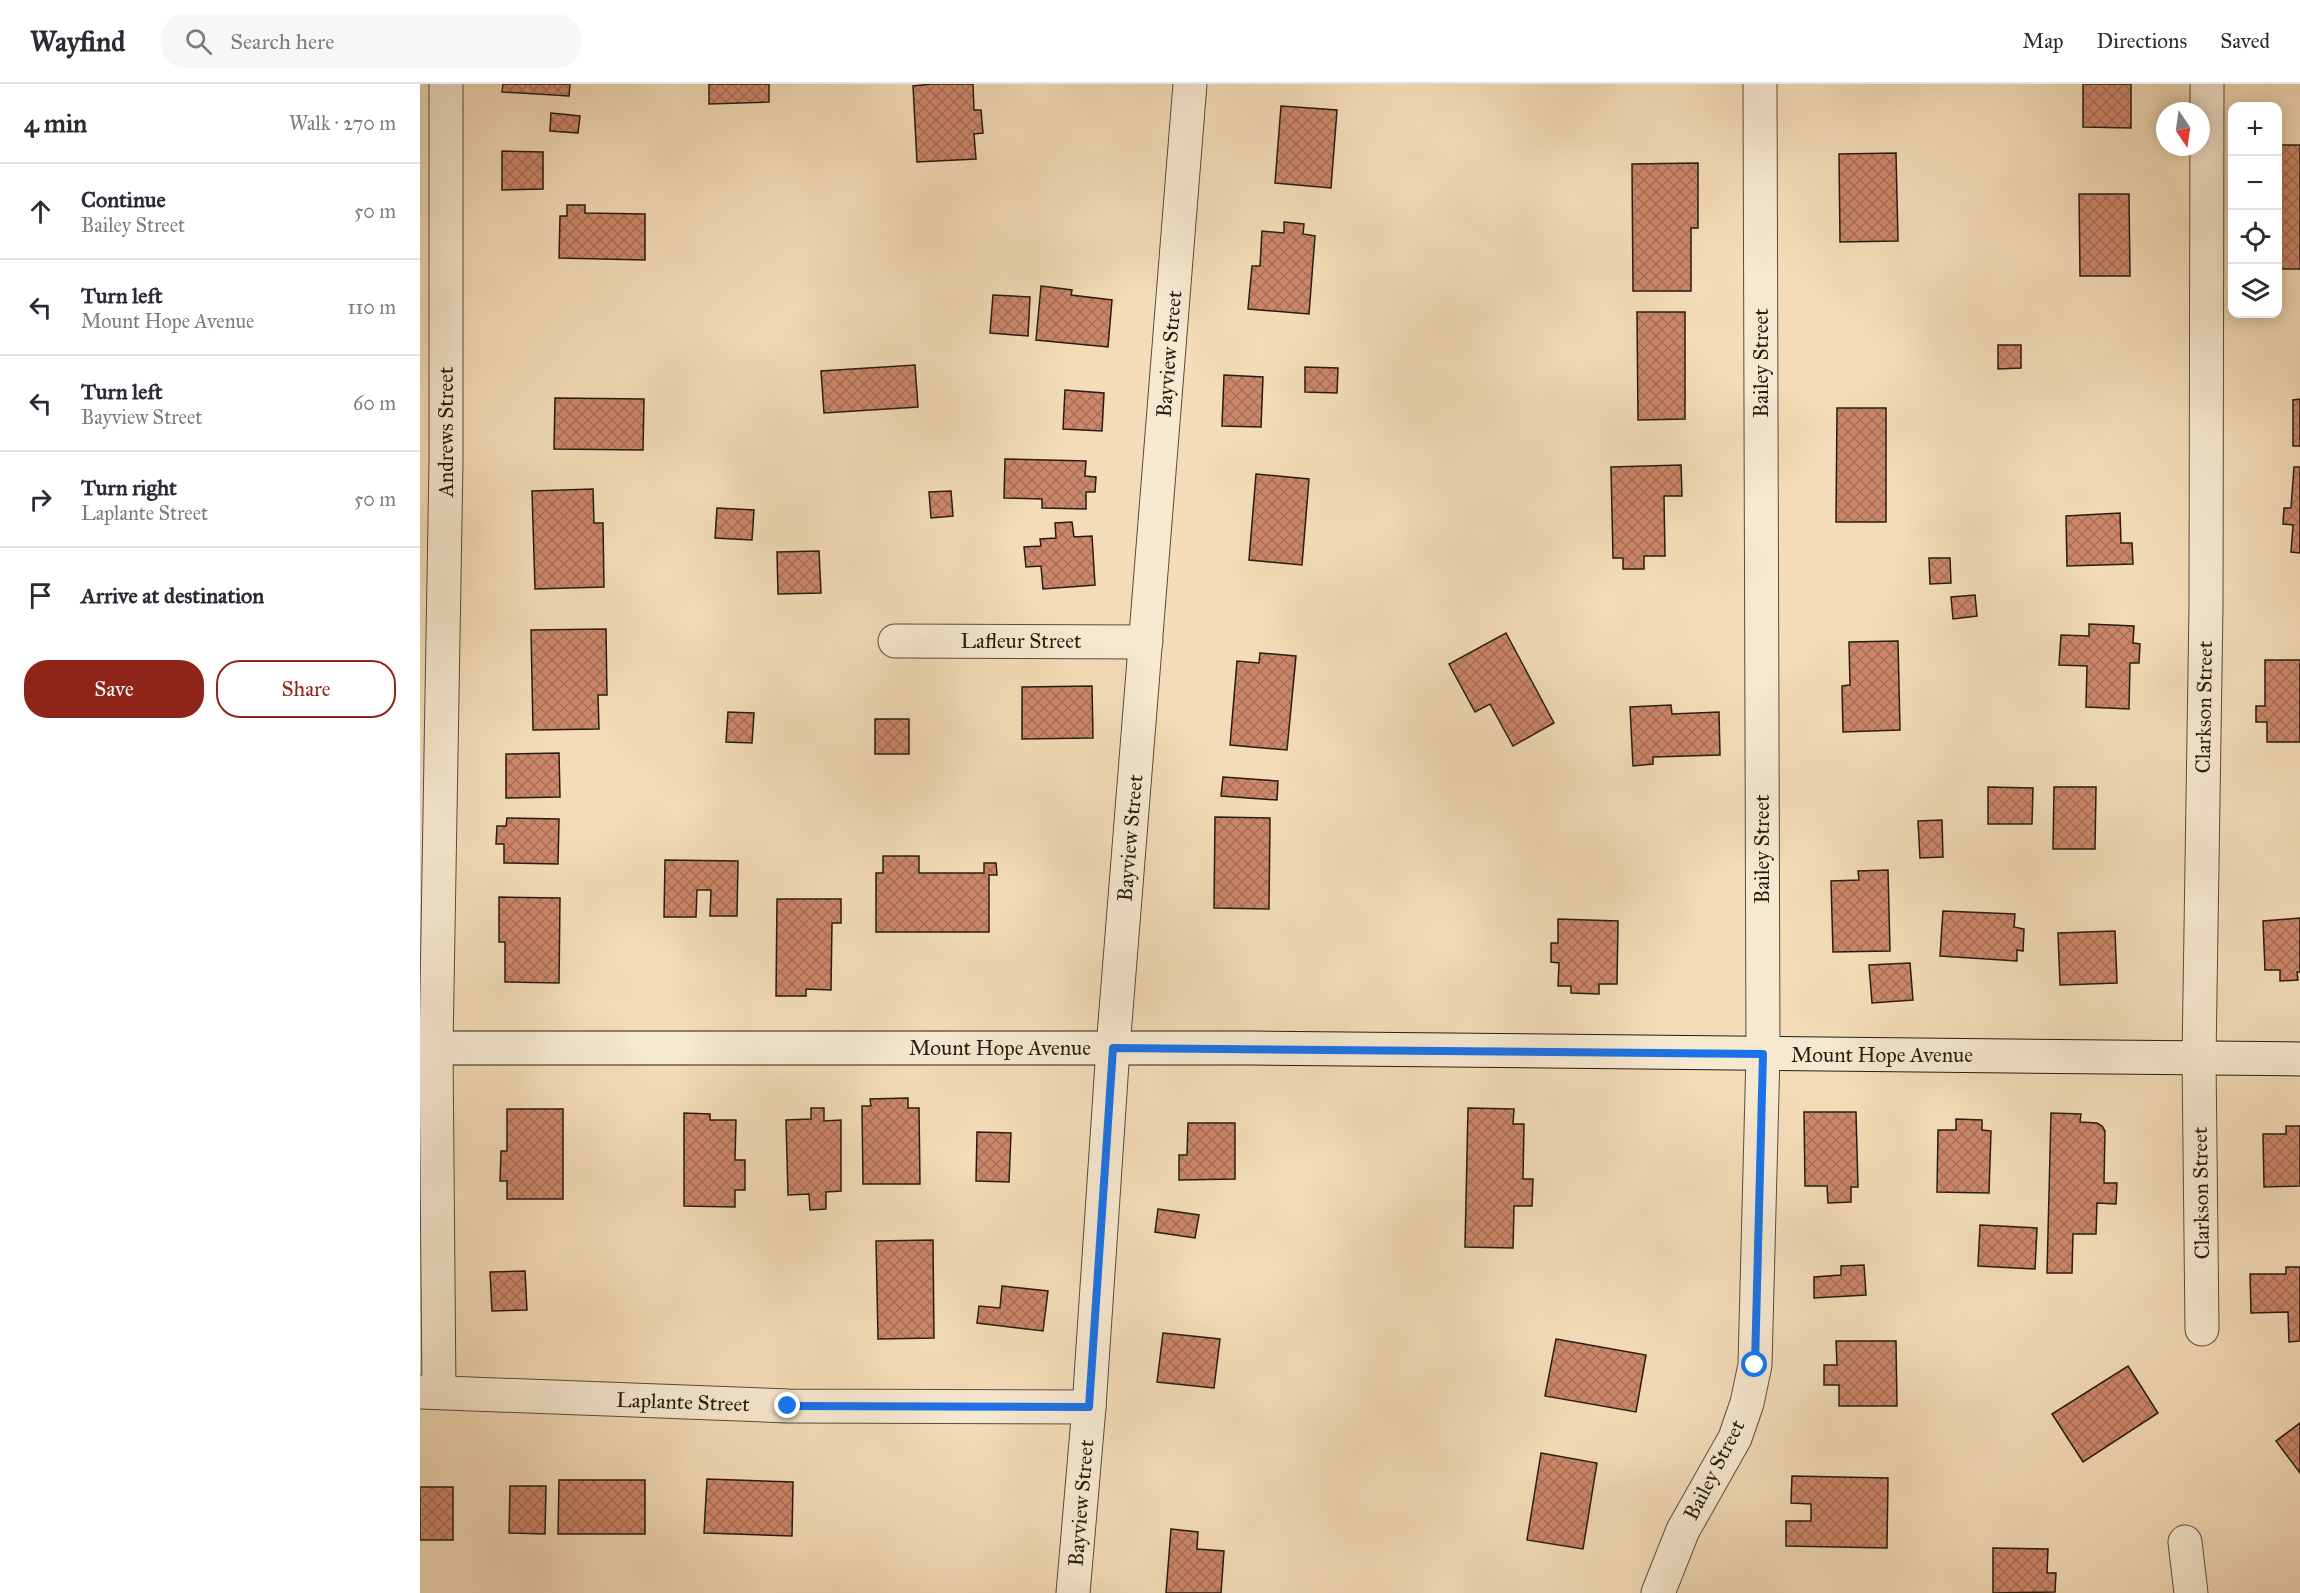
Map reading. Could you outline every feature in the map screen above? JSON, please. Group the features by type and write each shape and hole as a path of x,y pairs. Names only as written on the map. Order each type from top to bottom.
{"street":[{"name":"Andrews Street","path":"429,1392 428,1048 446,460 446,84"},
{"name":"Bayview Street","path":"1073,1593 1089,1407 1113,1048 1190,84"},
{"name":"Bailey Street","path":"1658,1593 1683,1530 1735,1438 1747,1403 1755,1365 1763,1054 1761,84"},
{"name":"Clarkson Street","path":"2202,1329 2199,1058 2206,606 2207,84"},
{"name":"Lafleur Street","path":"895,641 1146,642"},
{"name":"Mount Hope Avenue","path":"428,1048 1113,1048 2300,1059"},
{"name":"Laplante Street","path":"429,1392 788,1406 1089,1407"},
{"path":"2185,1542 2191,1593"}],"building":[{"path":"503,84 570,84 569,96 502,92"},
{"path":"709,84 769,84 769,102 709,104"},
{"path":"973,84 974,110 981,110 983,133 974,134 976,159 917,162 913,86"},
{"path":"2083,84 2131,84 2131,128 2083,127"},
{"path":"1281,106 1337,110 1331,188 1275,183"},
{"path":"551,113 580,116 578,133 550,131"},
{"path":"2282,145 2300,145 2300,269 2282,269"},
{"path":"502,151 543,152 543,189 502,190"},
{"path":"1896,153 1898,241 1840,242 1839,154"},
{"path":"1698,163 1698,228 1691,228 1691,291 1633,291 1632,164"},
{"path":"2079,194 2129,194 2130,276 2080,276"},
{"path":"567,205 585,205 585,213 645,214 645,260 559,258 560,216 567,216"},
{"path":"1284,222 1304,224 1303,234 1315,236 1309,314 1248,309 1252,266 1260,266 1262,231 1284,233"},
{"path":"1041,286 1072,290 1071,295 1112,300 1108,347 1036,340"},
{"path":"993,295 1030,297 1028,336 990,333"},
{"path":"1637,312 1685,312 1685,419 1638,420"},
{"path":"1998,345 2021,345 2021,368 1998,369"},
{"path":"915,365 918,407 824,413 821,371"},
{"path":"1305,367 1338,368 1337,393 1305,392"},
{"path":"1224,375 1263,377 1261,427 1222,426"},
{"path":"1065,390 1104,393 1102,431 1063,429"},
{"path":"555,398 644,399 643,450 554,449"},
{"path":"2300,399 2300,446 2293,446 2293,400"},
{"path":"1837,408 1886,408 1886,522 1836,522"},
{"path":"1005,459 1086,461 1085,476 1096,477 1095,492 1086,492 1086,509 1042,508 1042,499 1004,498"},
{"path":"1681,465 1682,496 1664,496 1665,556 1644,556 1644,569 1623,569 1623,558 1613,558 1611,467"},
{"path":"2294,467 2300,467 2300,553 2291,552 2293,525 2283,524 2284,508 2291,508"},
{"path":"1256,474 1309,479 1302,565 1249,560"},
{"path":"593,489 594,523 603,523 604,587 535,589 532,491"},
{"path":"951,491 953,516 931,518 929,492"},
{"path":"717,508 754,510 752,540 715,538"},
{"path":"2120,513 2121,543 2132,543 2133,564 2067,566 2066,516"},
{"path":"1072,522 1074,537 1092,536 1095,585 1043,589 1041,566 1026,567 1024,547 1041,546 1040,539 1056,538 1055,523"},
{"path":"819,551 821,593 778,594 777,552"},
{"path":"1929,558 1950,558 1951,583 1930,584"},
{"path":"1975,595 1977,616 1953,619 1951,597"},
{"path":"2089,624 2134,626 2133,643 2140,644 2139,663 2130,663 2129,709 2086,707 2087,666 2059,665 2061,635 2089,636"},
{"path":"606,629 607,695 598,695 599,729 533,730 531,630"},
{"path":"1506,633 1554,723 1513,746 1490,704 1475,712 1449,664"},
{"path":"1898,641 1900,730 1843,732 1842,686 1850,685 1849,642"},
{"path":"1260,653 1296,656 1287,750 1230,745 1237,661 1259,663"},
{"path":"2265,660 2300,660 2300,742 2267,742 2267,722 2256,722 2256,706 2265,706"},
{"path":"1092,686 1093,738 1022,739 1022,687"},
{"path":"1671,705 1672,714 1719,712 1720,755 1653,757 1653,764 1633,766 1630,707"},
{"path":"728,712 754,713 752,743 726,742"},
{"path":"875,719 909,719 909,754 875,754"},
{"path":"559,753 560,797 506,798 506,754"},
{"path":"1223,777 1278,781 1277,800 1221,796"},
{"path":"1988,787 2033,788 2032,824 1988,824"},
{"path":"2054,787 2096,787 2095,849 2053,849"},
{"path":"1215,817 1270,818 1269,909 1214,908"},
{"path":"507,818 559,819 558,864 504,863 504,844 496,844 497,826 506,826"},
{"path":"1942,820 1943,857 1920,858 1918,821"},
{"path":"883,856 919,856 919,873 984,873 984,863 996,863 997,875 989,875 989,932 876,932 876,873 883,873"},
{"path":"665,860 738,861 737,916 710,916 711,890 697,890 696,917 664,917"},
{"path":"1888,870 1890,951 1833,952 1831,881 1859,880 1858,871"},
{"path":"499,897 560,898 559,983 505,982 505,942 499,942"},
{"path":"777,899 841,899 841,923 832,923 831,990 806,989 806,996 776,996"},
{"path":"1943,911 2015,914 2014,927 2024,929 2023,951 2017,950 2017,961 1940,956"},
{"path":"2300,918 2298,980 2280,981 2280,970 2265,970 2263,921"},
{"path":"1558,919 1618,921 1617,984 1599,984 1599,994 1571,993 1571,986 1558,986 1559,963 1551,962 1551,943 1558,943"},
{"path":"2115,931 2117,983 2060,985 2058,933"},
{"path":"1910,963 1913,1000 1872,1003 1869,965"},
{"path":"908,1098 908,1108 919,1108 920,1184 863,1184 862,1106 871,1106 870,1099"},
{"path":"811,1108 824,1108 824,1121 841,1120 841,1191 826,1192 826,1209 810,1210 809,1194 788,1195 786,1120 811,1119"},
{"path":"1468,1108 1514,1109 1513,1124 1524,1124 1523,1179 1533,1179 1532,1206 1514,1206 1513,1248 1465,1247"},
{"path":"507,1109 563,1109 563,1199 507,1199 507,1181 500,1181 501,1151 507,1151"},
{"path":"1804,1112 1856,1112 1858,1187 1851,1187 1851,1202 1828,1203 1827,1186 1805,1186"},
{"path":"684,1113 710,1114 710,1120 736,1120 735,1160 745,1160 745,1190 735,1190 735,1207 684,1206"},
{"path":"2051,1113 2081,1114 2080,1122 2097,1123 2102,1126 2105,1131 2104,1183 2117,1183 2116,1204 2097,1203 2096,1234 2073,1234 2072,1273 2047,1273"},
{"path":"1956,1119 1982,1120 1982,1130 1991,1131 1989,1193 1937,1192 1938,1130 1956,1130"},
{"path":"1188,1123 1235,1123 1235,1179 1179,1180 1179,1155 1187,1155"},
{"path":"2286,1126 2300,1126 2300,1186 2264,1187 2263,1134 2286,1134"},
{"path":"977,1132 1011,1133 1009,1182 976,1181"},
{"path":"1158,1209 1199,1215 1195,1238 1155,1232"},
{"path":"1980,1225 2037,1228 2035,1269 1978,1266"},
{"path":"933,1240 934,1338 878,1339 876,1241"},
{"path":"1864,1265 1866,1295 1814,1298 1814,1277 1841,1275 1841,1266"},
{"path":"2286,1267 2300,1267 2300,1341 2289,1342 2288,1312 2251,1313 2250,1274 2286,1274"},
{"path":"525,1271 527,1310 492,1311 490,1272"},
{"path":"1002,1286 1048,1291 1043,1331 977,1323 979,1306 1000,1308"},
{"path":"1163,1333 1220,1339 1214,1388 1157,1382"},
{"path":"1556,1339 1646,1355 1636,1412 1545,1396"},
{"path":"1836,1341 1896,1341 1897,1406 1839,1406 1839,1385 1824,1385 1824,1365 1837,1365"},
{"path":"2128,1366 2158,1413 2083,1462 2052,1414"},
{"path":"2300,1423 2300,1473 2276,1441"},
{"path":"1541,1453 1597,1463 1583,1549 1527,1540"},
{"path":"1792,1476 1888,1478 1887,1548 1786,1546 1786,1521 1811,1521 1811,1504 1791,1503"},
{"path":"707,1479 793,1482 792,1536 704,1533"},
{"path":"559,1480 645,1480 645,1534 558,1534"},
{"path":"510,1486 546,1486 545,1534 509,1533"},
{"path":"420,1487 453,1487 453,1540 420,1540"},
{"path":"1171,1529 1198,1532 1197,1549 1224,1551 1221,1593 1166,1593"},
{"path":"1993,1548 2048,1549 2047,1573 2056,1573 2055,1592 1993,1593"}],"route":[{"path":"788,1406 1089,1407 1113,1048 1254,1047 1763,1054 1755,1365"}]}
